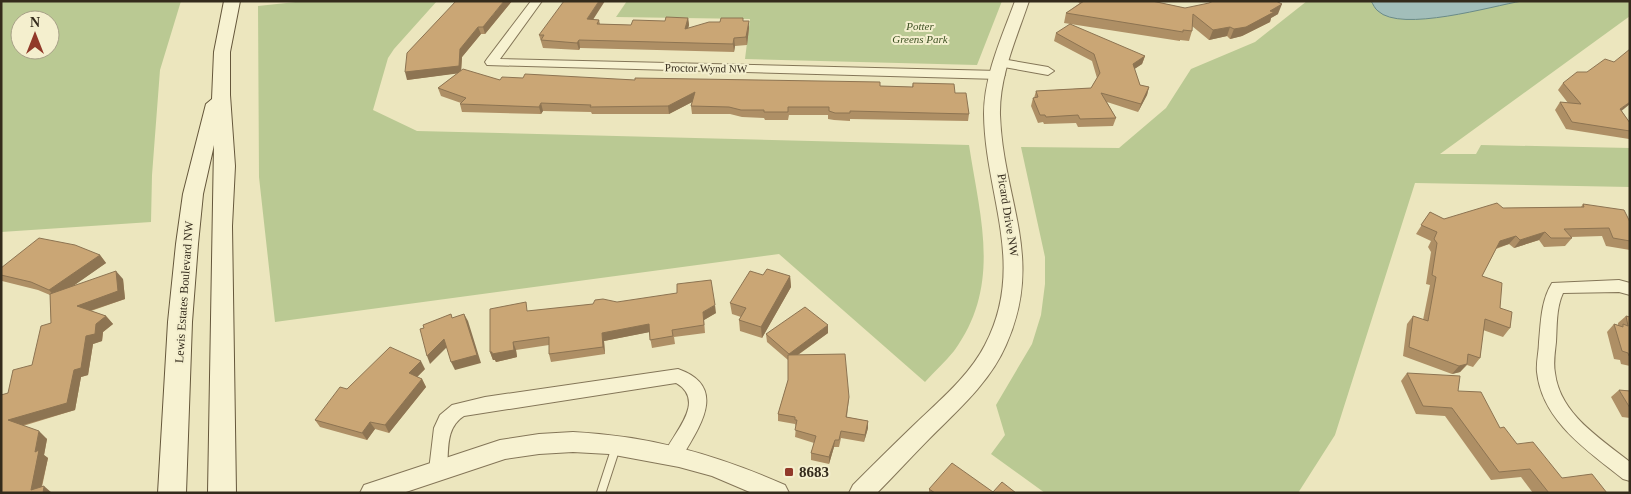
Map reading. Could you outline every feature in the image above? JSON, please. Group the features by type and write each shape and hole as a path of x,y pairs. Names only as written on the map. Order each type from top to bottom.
{"main road":[{"name":"Lewis Estates Boulevard NW","path":"222,493 222,226 225,166 220,95 222,52 232,1"},
{"name":"Lewis Estates Boulevard NW","path":"172,493 180,322 187,244 197,178 220,95"}],"street":[{"name":"Proctor Wynd NW","path":"537,1 490,62 1000,69"},
{"name":"Picard Drive NW","path":"861,493 968,385 995,346 1011,307 1014,286 1014,253 992,115 994,92 1000,69 1022,1"},
{"path":"1000,69 1048,71"},
{"path":"1630,289 1619,286 1558,287 1553,294 1550,305 1546,373 1556,404 1572,424 1630,473"},
{"path":"438,470 441,431 446,418 458,410 485,404 678,376 690,381 697,389 701,399 698,410 673,454"},
{"path":"372,493 505,449 552,443 616,445 673,454 732,473 777,493"}],"lane":[{"path":"601,493 616,445"}],"green space":[{"path":"1,1 181,1 160,70 152,175 151,222 1,232"},
{"path":"305,1 437,1 388,58 373,110 417,131 969,145 982,225 984,251 983,276 978,301 969,326 954,351 925,382 779,254 275,322 259,177 258,6"},
{"name":"Potter Greens Park","path":"627,1 1002,1 977,65 745,59 750,19 616,17"},
{"path":"1307,1 1630,1 1630,16 1440,154 1476,154 1481,145 1630,148 1630,187 1415,183 1335,435 1298,493 1045,493 991,454 1005,435 996,405 1032,344 1041,315 1045,284 1045,257 1021,147 1119,148 1166,108 1191,69 1255,42"}],"water":[{"path":"1371,1 1522,1 1447,16 1406,19 1390,17 1377,10"}],"building":[{"path":"456,1 504,1 483,27 478,27 460,49 459,66 405,72 407,53"},
{"path":"564,1 599,1 587,19 599,20 597,24 631,25 633,20 665,21 666,17 688,18 685,29 709,22 720,22 721,18 743,18 743,21 749,21 746,37 734,38 733,44 579,40 577,43 541,40 544,35 539,35"},
{"path":"1084,1 1152,1 1185,8 1213,1 1276,1 1282,4 1270,11 1274,12 1246,27 1234,29 1230,27 1213,30 1193,14 1192,31 1183,30 1183,32 1066,13"},
{"path":"1070,24 1145,56 1133,64 1140,85 1149,87 1141,104 1101,93 1116,118 1080,119 1078,115 1046,117 1045,115 1040,115 1033,98 1038,97 1036,91 1091,88 1100,73 1094,54 1056,33"},
{"path":"1630,49 1630,102 1620,109 1630,123 1630,131 1572,122 1560,102 1581,104 1563,83 1577,72 1587,72 1605,59 1614,62"},
{"path":"463,69 500,80 502,77 523,78 525,74 635,80 635,78 880,82 880,86 913,87 913,83 954,84 955,93 966,93 969,114 850,111 850,113 835,113 829,111 829,107 788,107 788,112 764,112 764,110 741,110 729,107 691,106 695,92 668,106 590,107 591,105 541,103 539,107 460,104 466,98 438,88"},
{"path":"1497,203 1503,208 1584,207 1583,204 1624,210 1630,222 1630,241 1613,238 1609,228 1564,229 1572,238 1551,238 1545,232 1520,240 1516,236 1500,241 1482,276 1502,283 1500,308 1512,312 1510,328 1485,319 1480,358 1468,354 1467,364 1459,366 1409,347 1413,316 1428,321 1436,277 1432,275 1437,243 1434,239 1437,232 1421,225 1430,212 1444,219"},
{"path":"39,238 75,245 100,255 49,290 31,282 1,275 1,268"},
{"path":"767,269 790,276 761,327 739,320 746,308 730,303 750,271 763,275"},
{"path":"116,271 118,291 77,306 106,316 96,324 95,334 86,336 81,368 74,370 67,403 8,420 39,431 35,452 39,450 31,490 44,486 43,493 1,493 1,395 8,393 13,370 32,365 41,326 51,323 50,294"},
{"path":"711,280 715,305 703,312 704,325 672,330 673,336 650,340 649,324 602,333 603,347 549,354 549,337 513,342 514,350 492,354 490,352 490,309 526,302 527,311 593,304 595,300 603,299 617,302 677,293 677,284"},
{"path":"805,307 828,325 789,354 766,334"},
{"path":"451,314 452,318 464,314 477,355 451,362 444,339 427,356 420,329 424,328 423,325"},
{"path":"1626,316 1630,317 1630,356 1622,351 1614,324 1623,327 1623,324 1628,326"},
{"path":"390,347 421,361 409,373 422,379 385,425 370,422 362,433 315,420 340,387 347,389"},
{"path":"845,354 849,397 846,417 868,421 865,435 841,431 839,440 835,440 829,457 811,453 816,436 795,430 797,420 795,420 795,417 778,414 788,380 788,355"},
{"path":"1407,373 1460,376 1458,391 1481,392 1500,428 1504,427 1517,444 1533,442 1562,478 1592,474 1607,493 1549,493 1530,469 1499,472 1452,408 1423,406"},
{"path":"1619,390 1630,391 1630,408"},
{"path":"952,463 993,492 1002,482 1016,493 935,493 929,489"}],"place":[{"name":"8683","path":"789,472"}]}
